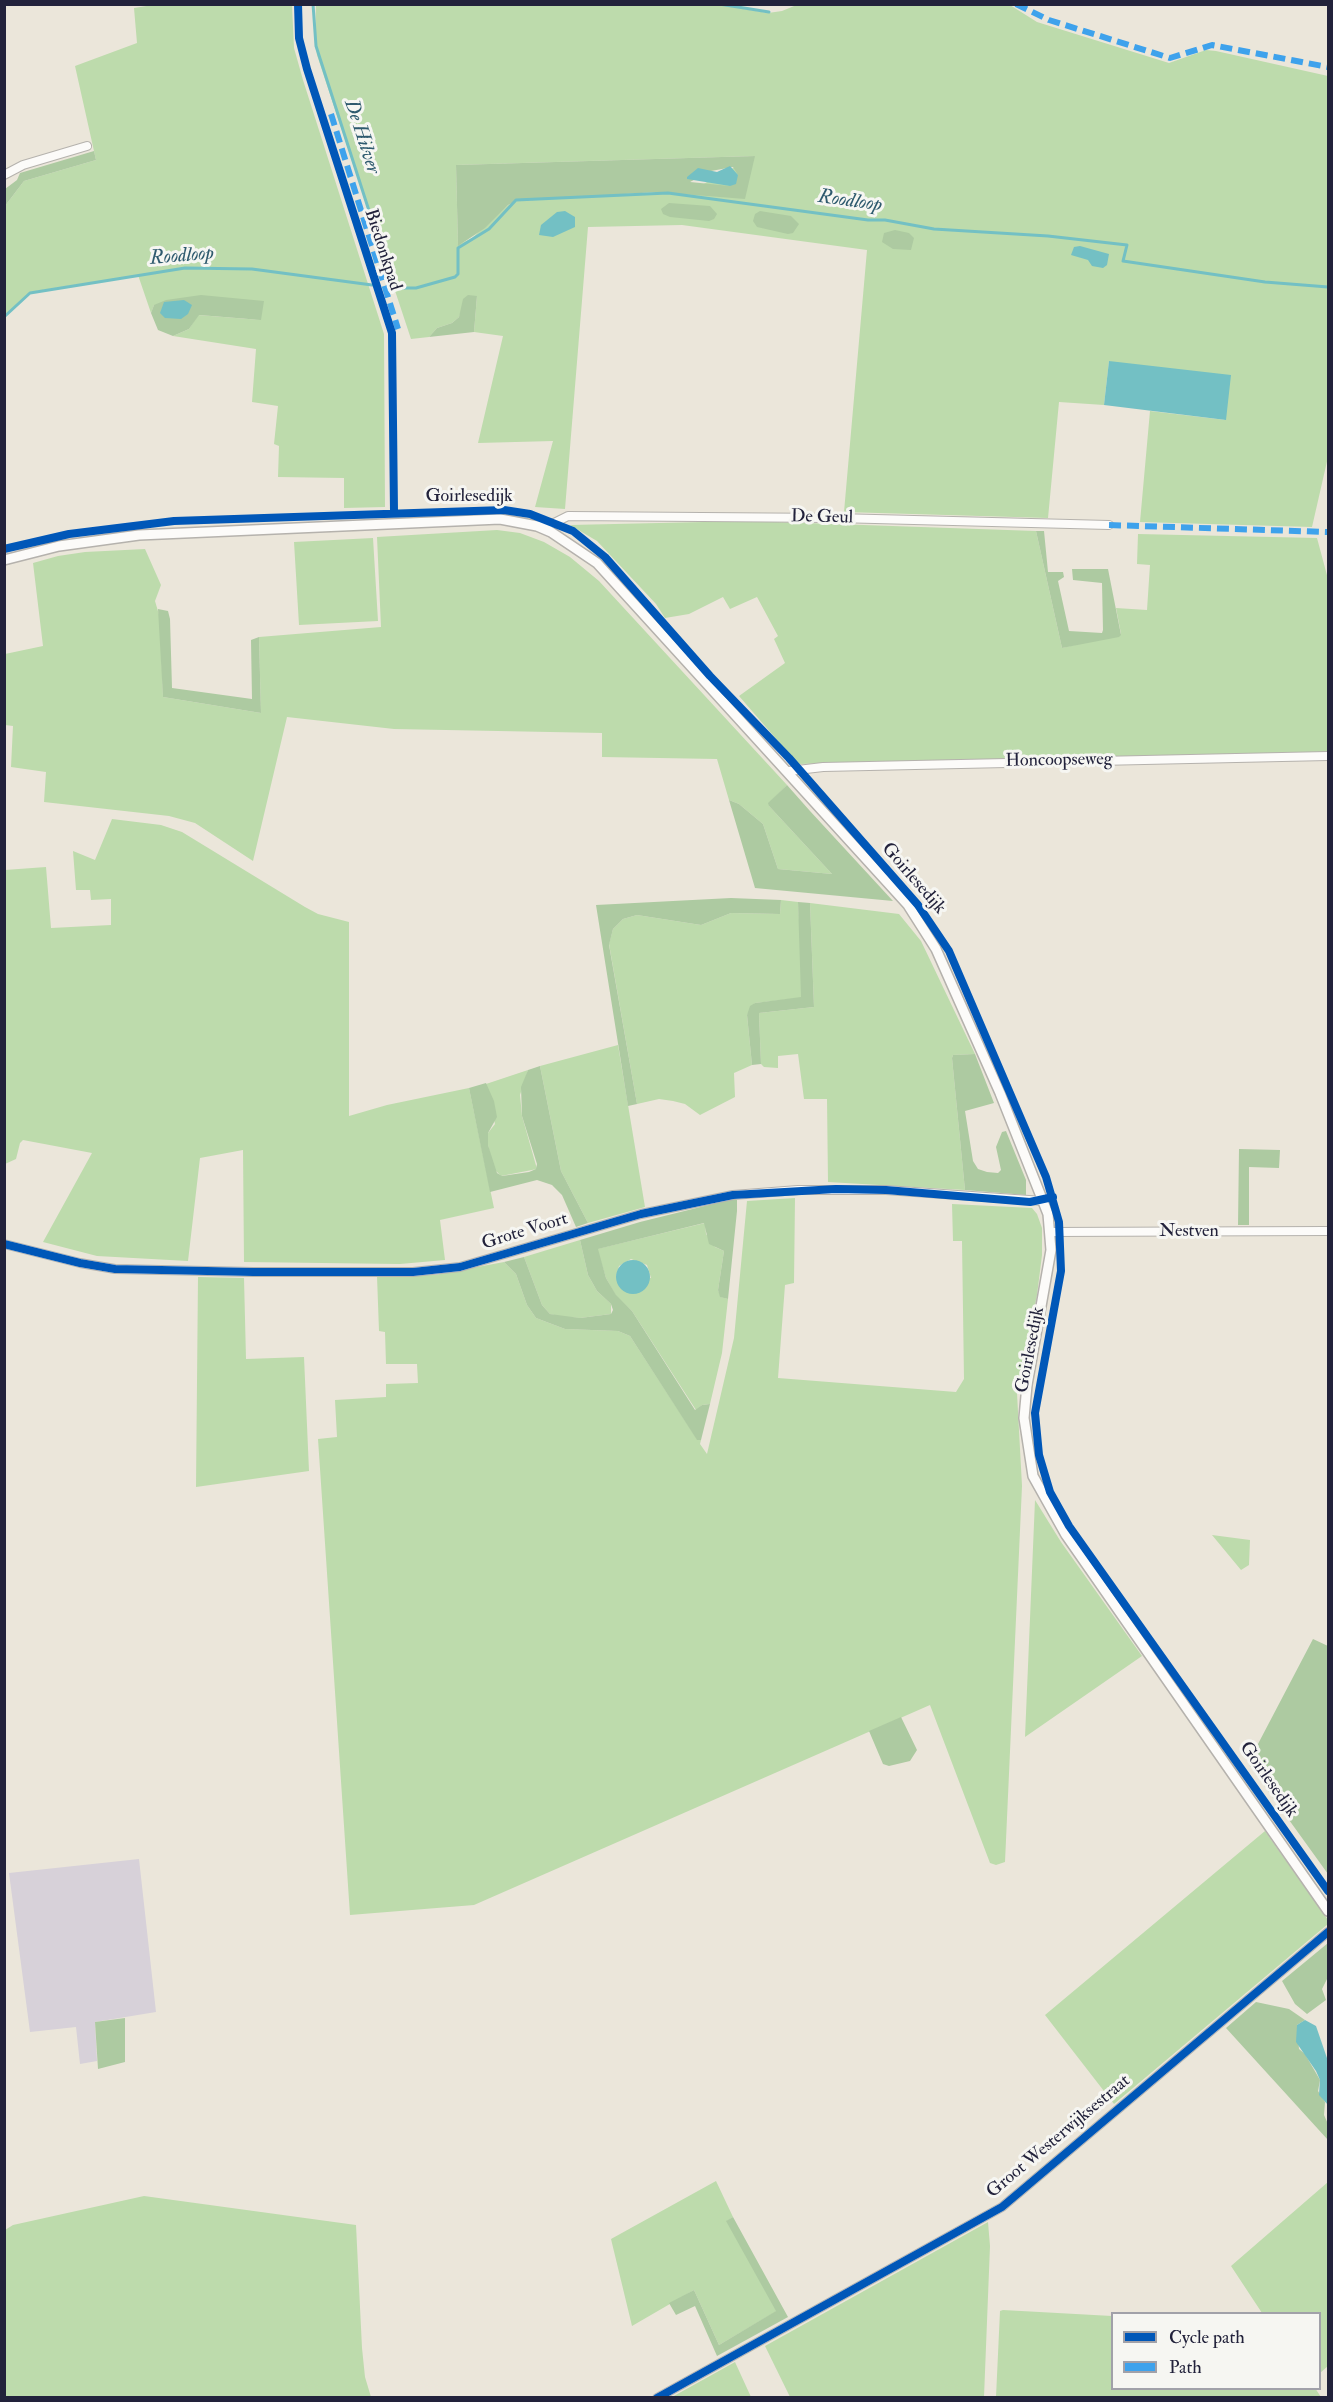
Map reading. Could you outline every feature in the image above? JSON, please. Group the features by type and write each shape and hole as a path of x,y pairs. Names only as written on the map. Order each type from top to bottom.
{"street":[{"path":"4,175 22,165 87,146"},
{"name":"De Geul","path":"537,526 554,523 568,516 836,518 1109,525"},
{"name":"Goirlesedijk","path":"4,560 59,546 139,535 500,519 537,526 571,543 597,563 909,905 936,949 1000,1093 1043,1201 1050,1232 1048,1273 1027,1385 1024,1418 1033,1476 1066,1535 1329,1911"},
{"name":"Honcoopseweg","path":"789,771 823,766 1329,756"},
{"name":"Grote Voort","path":"4,1244 80,1263 115,1269 412,1272 460,1267 640,1214 733,1195 798,1190 886,1190 1043,1201"},
{"name":"Nestven","path":"1050,1232 1329,1231"},
{"name":"Groot Westerwijksestraat","path":"657,2397 1002,2207 1192,2044 1329,1932"}],"shaded area":[{"path":"139,1859 156,2012 95,2022 97,2061 80,2064 76,2027 30,2032 9,1873"}],"green space":[{"path":"159,4 292,5 294,48 384,334 385,507 344,508 344,478 278,477 279,446 274,444 278,406 252,402 256,349 173,336 189,329 198,315 261,320 154,305 151,313 138,275 30,292 5,316 5,206 24,181 96,160 75,66 137,43 134,8"},
{"path":"714,4 768,13 782,11 799,4 1010,5 1037,22 1169,63 1206,50 1328,76 1328,457 1312,527 1140,522 1150,411 1226,420 1109,361 1104,405 1059,402 1048,518 844,512 867,250 682,225 588,227 565,509 535,507 553,441 478,443 503,336 474,332 477,296 462,309 459,317 452,323 437,328 429,337 411,339 317,55 316,5","holes":["755,156 687,193 657,192 517,201 508,205 472,238 458,245 456,165"]},
{"path":"94,151 96,160 24,181 5,206 5,189 17,180 20,173"},
{"path":"755,156 745,199 657,192 517,201 508,205 485,228 458,246 456,165","holes":["733,167 738,175 730,186 690,182 711,171"]},
{"path":"669,203 710,206 717,214 709,221 670,217 663,214 661,209"},
{"path":"760,211 791,216 799,224 793,233 788,234 757,227 753,221 755,214"},
{"path":"895,230 909,233 914,238 911,250 893,249 882,242 884,233"},
{"path":"201,295 264,301 261,320 199,315 189,329 173,336 158,330 151,313 154,305 166,300"},
{"path":"468,295 477,296 474,332 429,337 437,328 452,323 459,317 463,299"},
{"path":"748,521 1036,531 1062,648 1121,634 1116,608 1147,610 1150,565 1137,564 1138,534 1317,538 1328,579 1328,752 798,764 739,696 785,663 774,639 778,636 757,597 730,609 723,597 689,614 665,618 656,604 597,541 570,525"},
{"path":"497,530 520,533 544,542 570,557 599,581 787,785 769,803 769,806 832,874 778,869 763,824 739,804 729,800 717,759 602,757 602,733 394,729 287,717 253,861 195,823 169,816 44,802 46,772 11,767 13,726 5,725 5,654 43,646 33,563 85,552 145,549 161,585 155,601 160,618 163,697 261,713 259,637 381,627 377,537"},
{"path":"1036,531 1044,531 1048,572 1063,572 1064,577 1058,581 1069,631 1102,633 1103,630 1102,583 1073,580 1072,569 1108,569 1121,635 1119,637 1062,648"},
{"path":"373,538 378,621 299,625 294,542"},
{"path":"158,609 168,611 170,619 172,688 252,699 251,640 259,637 261,713 163,697"},
{"path":"787,785 893,901 755,888 729,800 739,804 763,824 778,869 832,874 769,806 768,803"},
{"path":"112,819 161,825 182,832 305,907 318,914 349,922 349,1116 387,1105 469,1088 494,1208 440,1220 445,1260 400,1264 244,1262 243,1150 200,1158 188,1261 97,1256 43,1242 92,1153 23,1140 16,1159 5,1164 5,870 46,867 51,928 111,925 111,899 91,900 90,890 76,890 73,851 95,860"},
{"path":"731,898 781,900 780,914 731,913 701,925 637,915 623,919 613,929 609,945 637,1104 628,1106 596,905"},
{"path":"781,900 798,902 803,992 801,998 755,1003 747,1015 752,1065 734,1073 735,1097 700,1115 685,1104 673,1101 659,1099 637,1104 609,944 613,929 623,919 637,915 701,925 731,913 780,914"},
{"path":"798,902 810,903 814,1007 759,1013 761,1064 752,1065 747,1015 750,1006 755,1003 801,997"},
{"path":"810,903 899,914 921,941 975,1054 953,1055 952,1058 965,1190 828,1182 827,1099 804,1099 798,1054 778,1056 778,1068 764,1067 761,1064 759,1013 814,1007"},
{"path":"618,1045 645,1207 588,1223 561,1171 540,1066"},
{"path":"975,1054 994,1103 965,1111 973,1161 978,1169 998,1173 1001,1170 996,1147 1002,1132 1006,1131 1026,1180 1026,1195 965,1190 952,1058 953,1055"},
{"path":"540,1066 561,1171 588,1223 576,1227 562,1195 552,1185 537,1180 490,1192 469,1088 486,1083 494,1101 497,1117 488,1133 488,1145 497,1173 502,1176 529,1172 536,1169 537,1164 522,1116 521,1087 528,1070"},
{"path":"528,1070 520,1095 522,1116 537,1169 501,1176 493,1168 488,1145 488,1133 495,1124 486,1084"},
{"path":"1239,1149 1280,1150 1279,1168 1249,1167 1249,1225 1238,1225"},
{"path":"795,1198 794,1283 785,1285 778,1378 956,1392 964,1379 962,1241 953,1241 952,1204 1032,1208 1042,1228 1042,1255 1037,1295 1017,1393 1022,1486 1005,1862 996,1865 990,1863 930,1705 474,1905 350,1915 318,1439 337,1437 335,1400 386,1397 386,1384 418,1383 417,1364 386,1364 385,1332 379,1331 377,1276 435,1275 504,1262 516,1274 527,1305 536,1318 565,1329 618,1331 630,1336 697,1439 701,1440 700,1444 707,1454 734,1338 747,1201"},
{"path":"733,1199 737,1200 737,1211 728,1299 720,1297 718,1290 724,1251 709,1244 704,1223 598,1249 606,1278 616,1295 632,1311 695,1410 702,1405 710,1404 701,1440 697,1440 630,1336 618,1331 565,1329 536,1318 527,1305 516,1274 504,1262 524,1257 542,1305 550,1314 580,1318 611,1314 613,1310 611,1304 597,1291 588,1275 580,1240 640,1222"},
{"path":"705,1223 706,1234 715,1247 724,1251 718,1290 721,1297 728,1299 722,1353 710,1404 702,1405 696,1410 632,1311 616,1296 606,1278 597,1249","holes":["631,1259 647,1265 651,1278 616,1276 619,1266"]},
{"path":"580,1240 588,1275 597,1291 611,1304 611,1314 580,1318 563,1317 550,1314 542,1305 524,1257"},
{"path":"198,1277 244,1278 246,1359 304,1357 309,1471 196,1487"},
{"path":"1035,1500 1061,1542 1142,1656 1025,1737"},
{"path":"1212,1535 1250,1540 1249,1565 1241,1570"},
{"path":"1313,1639 1328,1646 1328,1874 1248,1763"},
{"path":"901,1717 917,1750 910,1761 889,1766 883,1764 869,1731"},
{"path":"1265,1831 1328,1920 1328,1924 1114,2104 1045,2015"},
{"path":"1328,1943 1328,1977 1322,1989 1326,2000 1307,2014 1295,2004 1282,1981"},
{"path":"1256,2002 1289,2009 1305,2020 1297,2025 1299,2049 1305,2054 1320,2080 1318,2091 1325,2102 1324,2115 1328,2124 1328,2140 1226,2028"},
{"path":"125,2018 125,2062 98,2069 95,2022"},
{"path":"716,2181 733,2217 727,2221 777,2311 719,2345 694,2290 632,2326 611,2239"},
{"path":"1328,2182 1328,2366 1321,2372 1321,2312 1261,2312 1231,2266"},
{"path":"144,2196 356,2225 362,2348 365,2377 371,2397 5,2397 5,2230 13,2225"},
{"path":"733,2217 788,2317 717,2356 695,2306 676,2315 669,2303 694,2290 719,2345 776,2311 726,2221"},
{"path":"988,2222 990,2246 984,2397 790,2397 765,2346"},
{"path":"1000,2311 1111,2316 1111,2390 1316,2390 1321,2397 996,2397"},
{"path":"735,2362 751,2397 672,2397"}],"water":[{"path":"730,166 738,175 736,184 730,186 687,179 698,168 717,172"},
{"path":"565,211 575,217 575,227 553,237 539,235 541,225 557,212"},
{"path":"1080,246 1109,254 1107,265 1103,268 1092,266 1088,260 1071,255 1074,247"},
{"path":"184,300 192,305 188,314 181,319 165,318 160,313 164,302"},
{"path":"1109,361 1231,375 1226,420 1104,405"},
{"path":"633,1260 645,1265 650,1277 645,1289 633,1294 621,1289 616,1277 621,1265"},
{"path":"1305,2020 1316,2026 1328,2061 1328,2105 1319,2095 1320,2080 1316,2071 1296,2042 1297,2025"}],"waterway":[{"name":"De Hilver","path":"313,4 316,46 390,276"},
{"name":"De Hilver","path":"719,4 769,12"},
{"name":"Roodloop","path":"392,288 416,288 455,277 458,274 458,248 489,229 516,200 668,193 868,220 885,220 934,229 1048,236 1127,245 1123,261 1265,282 1328,287"},
{"name":"Roodloop","path":"4,317 30,293 185,268 252,269 372,285"}],"marked path":[{"path":"1016,4 1049,20 1170,58 1212,45 1328,67"},
{"path":"331,114 398,329"},
{"path":"1109,525 1328,532"}],"cycle path":[{"name":"Biedonkpad","path":"298,4 299,38 307,69 392,333 394,512"},
{"path":"4,549 69,534 174,521 504,510 530,514 573,531 605,557 710,676 789,758 918,905 949,951 1046,1177 1059,1222 1061,1271 1035,1413 1039,1455 1050,1492 1069,1526 1328,1891"},
{"path":"4,1244 80,1263 115,1269 413,1272 460,1267 641,1214 733,1195 836,1189 886,1190 1030,1202 1053,1197"},
{"path":"657,2398 1002,2207 1328,1932"}]}
